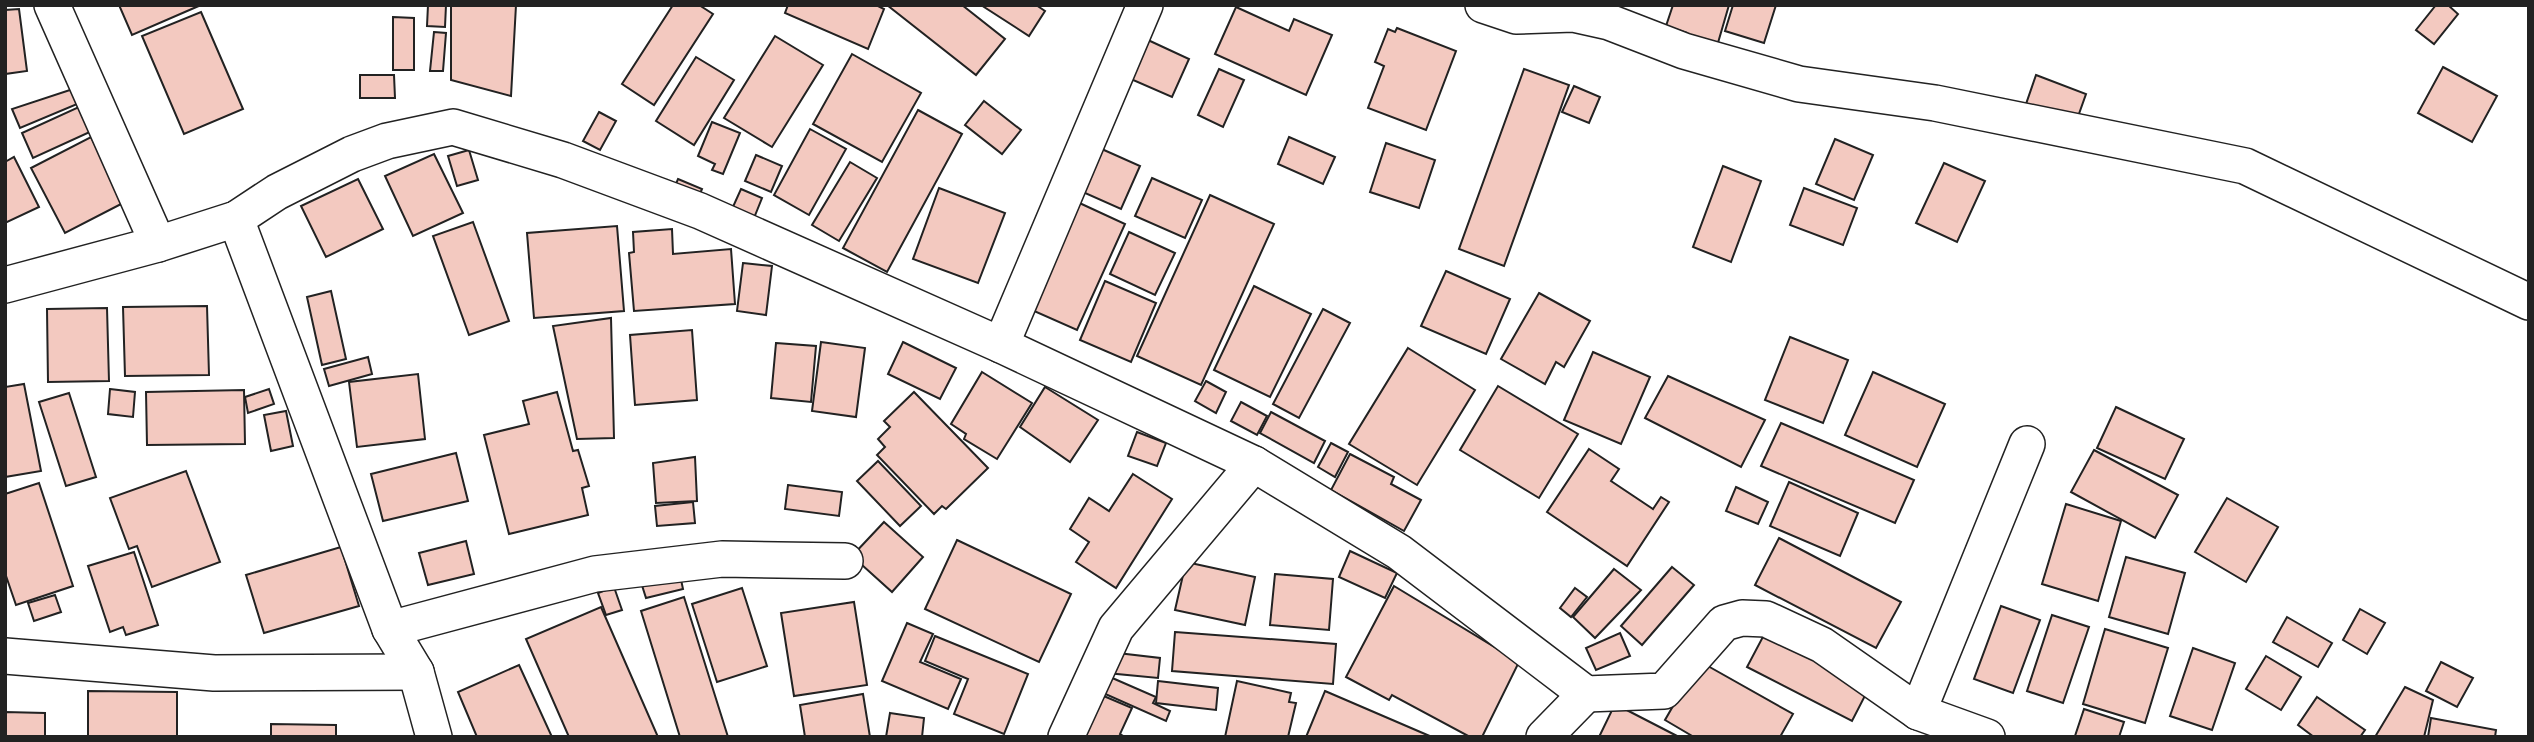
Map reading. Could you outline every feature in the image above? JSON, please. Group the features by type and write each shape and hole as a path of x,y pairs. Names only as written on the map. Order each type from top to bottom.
{"street":[{"path":"51,5 158,244"},
{"path":"1001,345 1144,5"},
{"path":"1483,5 1516,16 1573,15 1609,22 1684,51 1799,84 1935,103 2245,166 2529,302"},
{"path":"5,285 158,244 236,219 277,192 352,154 387,141 453,127 563,160 700,211 1001,345 1254,464 1399,552 1586,694 1664,691 1724,623 1742,618 1766,619 1822,645 1918,712 1987,737"},
{"path":"236,219 390,629 416,672 434,737"},
{"path":"1918,712 2027,444"},
{"path":"1066,737 1116,628 1254,464"},
{"path":"390,629 595,574 722,559 845,561"},
{"path":"5,656 214,673 416,672"},
{"path":"1544,737 1586,694"}],"building":[{"path":"119,5 201,5 132,35"},
{"path":"428,5 446,5 445,27 427,26"},
{"path":"451,5 516,5 511,96 451,80"},
{"path":"673,5 699,5 713,14 654,105 622,84"},
{"path":"788,5 876,5 884,9 868,49 785,13"},
{"path":"887,5 962,5 1005,39 976,75"},
{"path":"981,5 1036,5 1045,11 1029,36"},
{"path":"1673,5 1729,5 1715,53 1684,44 1687,33 1666,26"},
{"path":"1733,5 1776,5 1764,43 1725,31"},
{"path":"2436,5 2448,5 2458,14 2434,44 2416,30"},
{"path":"1236,7 1289,31 1294,19 1332,35 1306,95 1215,54"},
{"path":"19,9 27,71 5,74 5,10"},
{"path":"201,12 243,109 184,134 142,36"},
{"path":"393,17 414,18 414,70 393,70"},
{"path":"1397,28 1456,51 1426,130 1368,108 1384,66 1375,62 1388,29 1395,32"},
{"path":"434,32 446,33 443,71 430,71"},
{"path":"1135,34 1189,59 1172,97 1117,73"},
{"path":"775,36 823,65 772,147 724,118"},
{"path":"852,54 921,93 882,162 813,124"},
{"path":"696,57 734,80 694,145 656,121"},
{"path":"2443,67 2497,96 2472,142 2418,113"},
{"path":"1219,69 1244,80 1223,127 1198,115"},
{"path":"1524,69 1569,85 1504,266 1459,249"},
{"path":"360,75 394,75 395,98 360,98"},
{"path":"2036,75 2086,94 2075,125 2025,107"},
{"path":"1574,86 1600,97 1589,123 1562,112"},
{"path":"76,88 82,102 20,128 12,109"},
{"path":"984,101 1021,130 1002,154 965,125"},
{"path":"81,106 92,131 33,158 22,133"},
{"path":"918,110 962,134 887,272 843,248"},
{"path":"599,112 616,121 600,150 583,141"},
{"path":"712,122 740,133 723,174 712,170 715,164 698,156"},
{"path":"810,129 846,149 809,215 774,195"},
{"path":"91,137 125,202 65,233 31,168"},
{"path":"1289,137 1335,157 1323,184 1278,164"},
{"path":"1835,139 1873,155 1854,200 1816,184"},
{"path":"1086,142 1140,166 1121,209 1067,185"},
{"path":"1386,143 1435,160 1419,208 1370,192"},
{"path":"469,150 478,180 457,186 448,156"},
{"path":"434,154 463,213 413,236 385,176"},
{"path":"756,155 782,166 771,192 745,181"},
{"path":"14,157 39,207 5,223 5,162"},
{"path":"850,162 877,178 839,241 812,225"},
{"path":"1944,163 1985,181 1957,242 1916,223"},
{"path":"1723,166 1761,181 1731,262 1693,247"},
{"path":"1152,178 1202,200 1185,238 1135,216"},
{"path":"358,179 383,229 326,257 301,206"},
{"path":"678,179 702,189 696,203 672,193"},
{"path":"939,188 1005,213 978,283 913,259"},
{"path":"1804,188 1857,208 1843,245 1790,225"},
{"path":"741,189 762,198 754,218 732,209"},
{"path":"1210,195 1274,224 1201,385 1137,356"},
{"path":"1073,200 1125,224 1077,330 1025,307"},
{"path":"473,222 509,321 469,335 433,236"},
{"path":"617,226 624,311 534,318 527,233"},
{"path":"672,229 673,254 731,249 735,304 634,311 629,253 634,252 633,232"},
{"path":"1129,232 1175,253 1155,295 1110,274"},
{"path":"743,263 772,266 766,315 737,311"},
{"path":"1446,271 1510,299 1486,354 1421,326"},
{"path":"1105,281 1156,303 1131,362 1080,340"},
{"path":"1254,286 1311,314 1270,397 1214,370"},
{"path":"331,291 346,359 322,365 307,297"},
{"path":"1539,293 1590,321 1564,367 1556,362 1545,384 1501,359"},
{"path":"207,306 209,375 125,376 123,307"},
{"path":"107,308 109,381 48,382 47,309"},
{"path":"1323,309 1350,323 1299,418 1273,404"},
{"path":"611,318 614,438 577,439 553,326"},
{"path":"692,330 697,400 635,405 630,335"},
{"path":"1790,337 1848,360 1823,423 1765,400"},
{"path":"821,342 865,348 856,417 812,411"},
{"path":"903,342 956,368 940,399 888,374"},
{"path":"776,343 816,346 811,402 771,398"},
{"path":"1408,348 1475,390 1417,485 1349,444"},
{"path":"1593,352 1650,377 1621,444 1564,420"},
{"path":"368,357 372,374 329,386 324,369"},
{"path":"982,372 1032,403 997,459 964,439 966,434 951,424"},
{"path":"1873,372 1945,404 1917,467 1845,435"},
{"path":"418,374 425,439 357,447 349,382"},
{"path":"1668,376 1765,420 1741,467 1645,418"},
{"path":"1206,381 1226,392 1216,413 1195,401"},
{"path":"24,384 41,471 5,477 5,387"},
{"path":"1498,386 1578,434 1539,498 1460,450"},
{"path":"1045,387 1098,420 1070,462 1020,427"},
{"path":"110,389 135,392 133,417 108,414"},
{"path":"269,389 274,404 248,413 245,397"},
{"path":"244,390 245,444 147,445 146,392"},
{"path":"557,392 573,451 578,450 589,486 582,488 588,515 509,534 484,435 529,424 523,401"},
{"path":"914,392 988,468 946,509 942,506 934,514 877,455 885,447 878,439 890,427 884,421"},
{"path":"69,393 96,477 66,486 39,402"},
{"path":"1241,402 1267,416 1257,435 1231,421"},
{"path":"2116,407 2184,439 2165,479 2097,448"},
{"path":"286,411 293,446 271,451 264,415"},
{"path":"1271,412 1325,441 1314,463 1260,433"},
{"path":"1781,423 1914,480 1895,523 1761,466"},
{"path":"1137,432 1166,443 1157,466 1128,456"},
{"path":"1331,443 1348,452 1335,477 1318,467"},
{"path":"1589,449 1619,469 1611,481 1653,509 1661,497 1669,502 1627,566 1547,512"},
{"path":"2094,450 2178,495 2155,538 2071,492"},
{"path":"456,453 468,501 383,521 371,474"},
{"path":"1350,454 1394,477 1391,484 1421,500 1404,531 1331,490"},
{"path":"695,457 697,501 656,503 653,463"},
{"path":"878,461 921,506 900,526 857,481"},
{"path":"186,471 220,562 152,587 137,546 129,549 110,498"},
{"path":"1133,474 1172,499 1116,588 1076,562 1089,542 1070,529 1089,498 1109,511"},
{"path":"1789,482 1858,513 1840,556 1770,526"},
{"path":"39,483 73,586 16,605 5,573 5,494"},
{"path":"788,485 842,492 839,516 785,509"},
{"path":"1736,487 1768,502 1758,524 1726,511"},
{"path":"2227,498 2278,527 2246,582 2195,552"},
{"path":"693,502 695,523 657,526 655,506"},
{"path":"2066,504 2121,521 2098,601 2042,584"},
{"path":"884,522 923,557 892,592 852,556"},
{"path":"1779,538 1901,602 1876,648 1755,585"},
{"path":"957,540 1071,594 1039,662 925,609"},
{"path":"466,541 474,574 428,585 419,553"},
{"path":"341,547 359,606 264,633 246,575"},
{"path":"1350,551 1397,573 1385,598 1339,577"},
{"path":"134,552 158,625 126,635 123,627 110,632 88,566"},
{"path":"2126,557 2185,573 2168,634 2109,617"},
{"path":"1186,562 1255,577 1245,625 1175,610"},
{"path":"1672,567 1694,585 1642,645 1621,626"},
{"path":"1614,569 1641,590 1595,638 1573,617"},
{"path":"679,570 683,589 646,598 640,579"},
{"path":"1275,574 1333,579 1329,630 1270,625"},
{"path":"1394,586 1519,662 1482,737 1470,737 1392,695 1389,700 1346,677"},
{"path":"614,587 622,610 606,615 598,593"},
{"path":"742,588 767,666 717,682 692,604"},
{"path":"1575,588 1587,597 1571,617 1560,608"},
{"path":"55,595 61,612 34,621 28,603"},
{"path":"684,597 728,737 680,737 641,611"},
{"path":"854,602 867,685 794,696 781,613"},
{"path":"2001,606 2040,620 2013,693 1974,679"},
{"path":"601,607 658,737 569,737 526,639"},
{"path":"2360,609 2385,623 2367,654 2343,640"},
{"path":"2052,615 2089,627 2063,703 2027,691"},
{"path":"2287,617 2332,643 2318,667 2273,642"},
{"path":"907,623 933,634 920,662 961,679 948,709 882,681"},
{"path":"2105,629 2168,648 2145,723 2083,704"},
{"path":"1766,631 1871,684 1852,721 1747,667"},
{"path":"1175,632 1336,644 1333,684 1172,671"},
{"path":"1620,633 1630,656 1596,670 1586,648"},
{"path":"935,636 1028,674 1004,734 954,714 968,679 925,661"},
{"path":"2193,648 2235,663 2212,730 2170,716"},
{"path":"1109,652 1160,658 1158,678 1107,673"},
{"path":"2266,656 2301,677 2281,710 2246,689"},
{"path":"1699,661 1793,714 1780,737 1694,737 1665,720"},
{"path":"2441,662 2473,678 2457,707 2426,691"},
{"path":"519,665 552,737 477,737 458,692"},
{"path":"1110,677 1156,697 1153,703 1170,711 1166,721 1103,693"},
{"path":"1158,681 1218,688 1216,710 1156,703"},
{"path":"1237,681 1291,693 1289,702 1296,703 1288,737 1225,737"},
{"path":"2405,687 2433,700 2424,737 2375,737"},
{"path":"88,691 177,692 177,737 88,737"},
{"path":"1325,691 1432,737 1306,737"},
{"path":"863,694 870,737 805,737 800,705"},
{"path":"1099,694 1132,708 1120,734 1125,737 1081,737"},
{"path":"2317,697 2365,730 2360,737 2314,737 2298,725"},
{"path":"1615,704 1679,737 1599,737"},
{"path":"2084,709 2124,722 2119,737 2075,736"},
{"path":"5,712 45,713 45,737 5,737"},
{"path":"890,713 924,718 922,737 886,737"},
{"path":"2431,718 2496,730 2495,737 2428,737"},
{"path":"271,724 336,725 336,737 271,737"}]}
